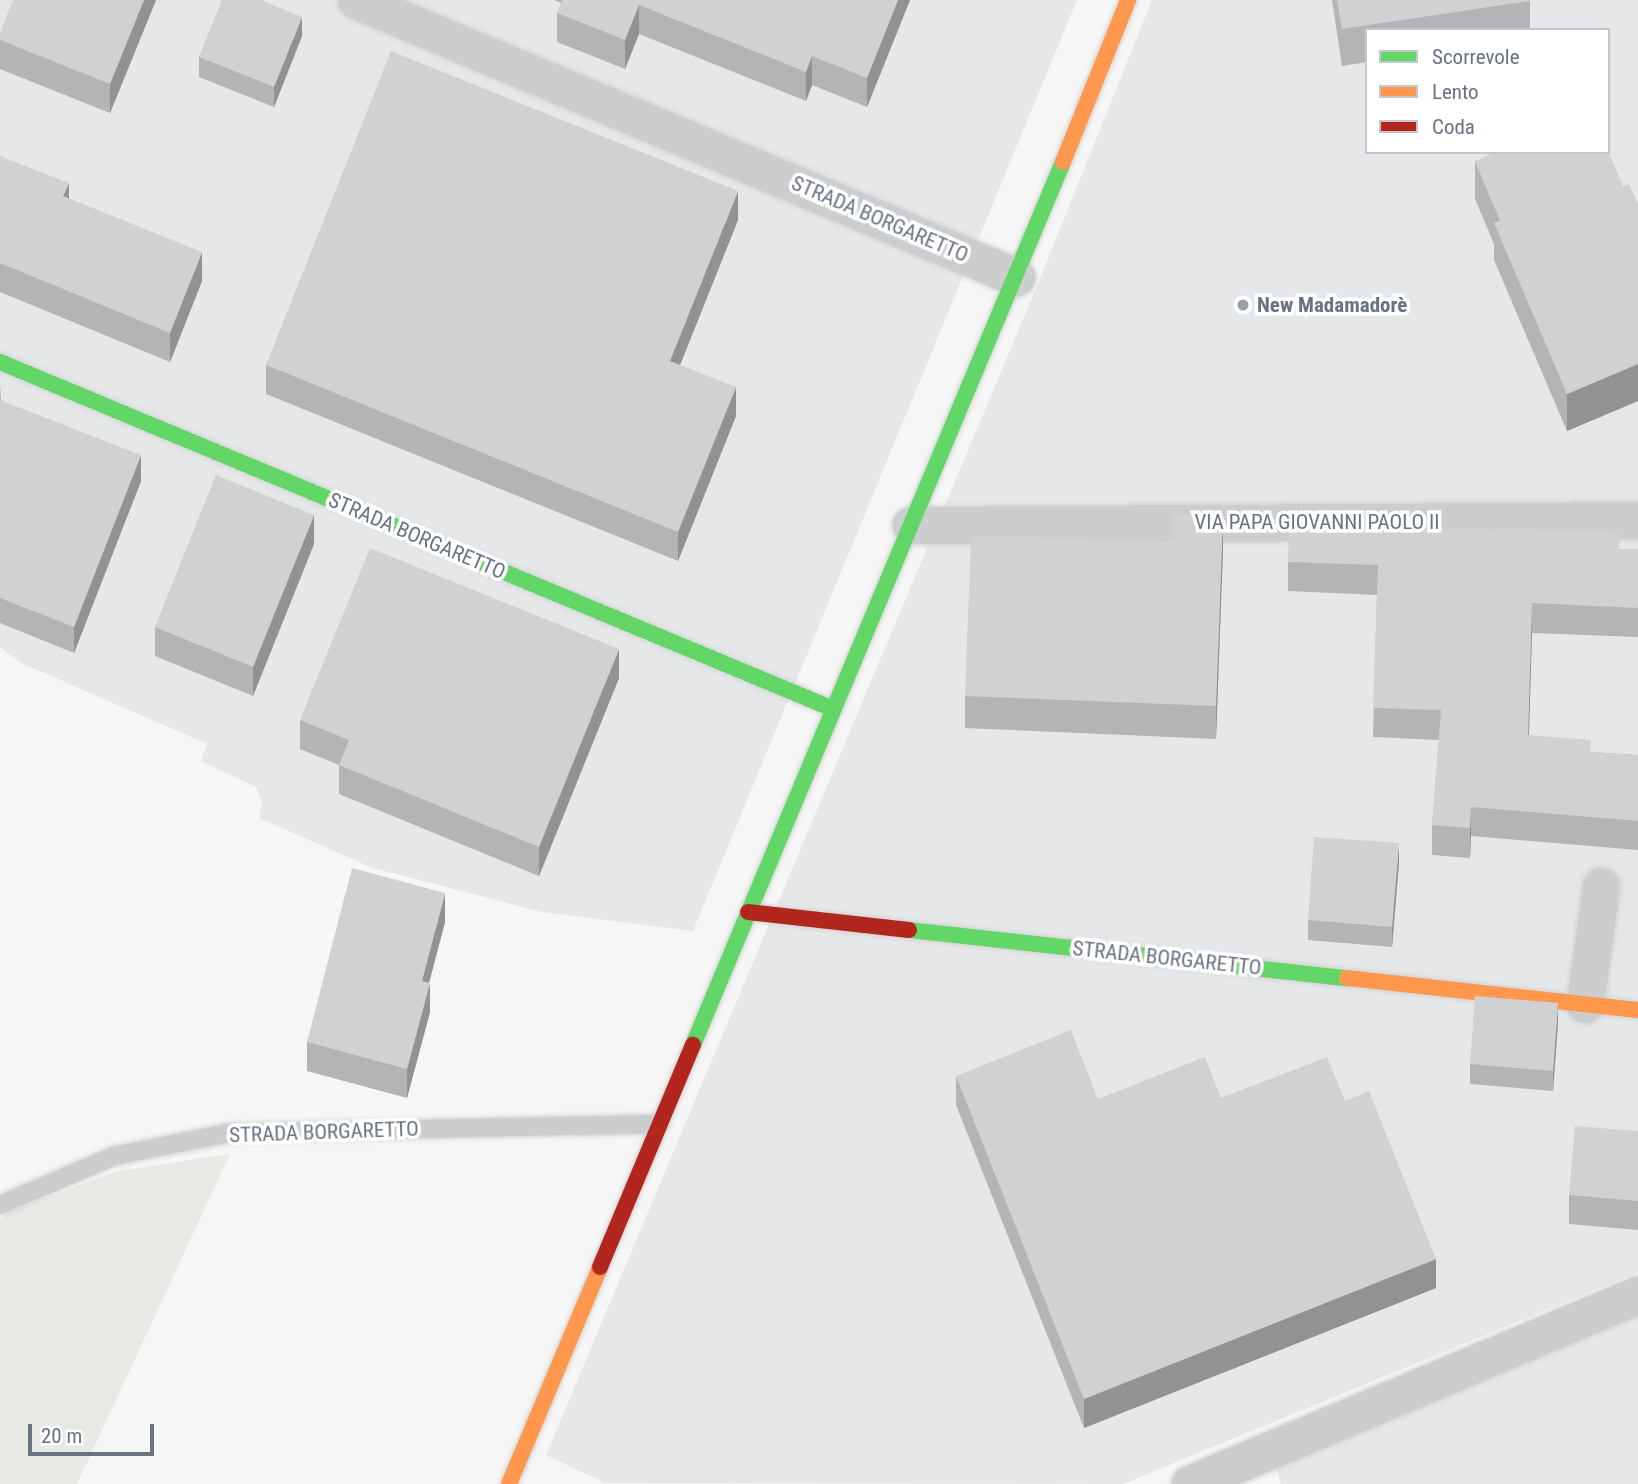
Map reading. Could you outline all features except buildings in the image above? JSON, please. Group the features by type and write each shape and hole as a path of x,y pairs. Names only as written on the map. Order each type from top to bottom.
{"street":[{"name":"STRADA BORGARETTO","path":"356,0 1016,277"},
{"path":"509,1484 1016,277 1128,0"},
{"name":"STRADA BORGARETTO","path":"0,362 833,709"},
{"name":"VIA PAPA GIOVANNI PAOLO II","path":"911,525 1638,520"},
{"path":"1585,1004 1601,886"},
{"name":"STRADA BORGARETTO","path":"748,912 1638,1010"},
{"path":"1190,1484 1638,1295"}],"lane":[{"name":"STRADA BORGARETTO","path":"0,1205 114,1156 228,1133 660,1124"}],"shaded area":[{"path":"0,0 1077,0 693,931 542,912 373,868 259,818 262,803 256,787 201,761 207,744 19,662 0,647"},
{"path":"1152,0 1638,0 1638,1272 1123,1484 605,1483 546,1455 1037,286"},
{"path":"230,1154 77,1484 0,1484 0,1219 13,1210 118,1171"},
{"path":"1638,1314 1638,1484 1281,1484 1275,1463"}],"traffic: fast":[{"path":"693,1045 1063,162"},
{"path":"0,362 833,709"},
{"path":"909,930 1347,978"}],"traffic: slow":[{"path":"1063,162 1128,0"},
{"path":"1347,978 1638,1010"},
{"path":"509,1484 600,1267"}],"traffic: jam":[{"path":"748,912 909,930"},
{"path":"600,1267 693,1045"}],"place":[{"name":"New Madamadorè","path":"1243,305"}]}
